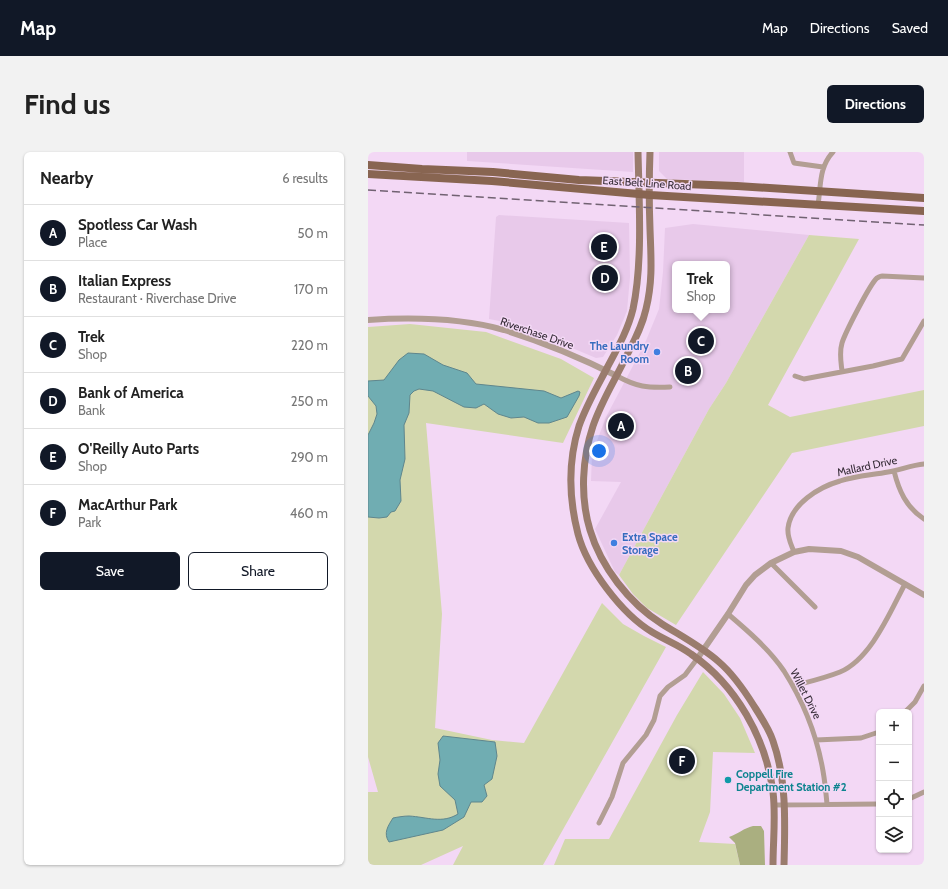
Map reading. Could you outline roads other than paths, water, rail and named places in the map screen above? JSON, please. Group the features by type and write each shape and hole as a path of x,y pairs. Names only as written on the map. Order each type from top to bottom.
{"main road":[{"path":"638,152 639,250 633,310 628,325 587,407 579,427 574,447 571,475 573,510 579,536 600,580 620,604 651,632 697,659 723,682 743,709 753,727 767,764 772,784 774,805 772,865"},
{"path":"650,152 652,269 650,291 646,311 639,332 602,404 593,427 587,450 584,475 584,500 589,528 594,542 609,570 629,597 638,606 663,625 704,650 719,662 734,676 764,721 773,740 784,783 784,865"},
{"name":"East Belt Line Road","path":"368,165 493,172 579,180 737,186 924,198"},
{"path":"492,181 493,172"},
{"name":"East Belt Line Road","path":"368,174 492,181 650,195 924,211"},
{"path":"736,200 737,186"},
{"path":"636,289 650,291"},
{"path":"571,475 584,475"}],"street":[{"path":"790,152 794,164 823,167"},
{"path":"818,205 821,174 823,167 833,152"},
{"path":"842,371 840,358 844,337 878,277 924,278"},
{"name":"Riverchase Drive","path":"368,320 421,319 467,323 503,330 589,362 637,386 653,388 670,387"},
{"path":"796,376 804,379 902,359 924,321"},
{"name":"Mallard Drive","path":"794,552 789,540 788,528 792,515 812,493 840,480 894,471 924,464"},
{"path":"894,471 903,497 918,515 924,519"},
{"path":"599,823 612,797 623,763 646,735 654,720 660,696 668,687 685,675 704,650 746,585 755,575 771,563 794,552 809,549 841,551 858,557 924,595"},
{"path":"771,563 815,607"},
{"path":"793,686 841,672 854,664 876,638 905,584"},
{"name":"Willet Drive","path":"728,614 750,632 783,670 793,686 807,715 816,740 823,770 827,804"},
{"path":"908,709 915,702 924,686"},
{"path":"816,740 862,738 876,733"},
{"path":"912,798 924,792"},
{"path":"774,805 876,804"}],"railway":[{"path":"368,190 924,225"}],"place":[{"name":"O'Reilly Auto Parts","path":"604,247"},
{"name":"Bank of America","path":"605,278"},
{"name":"Trek","path":"701,341"},
{"name":"The Laundry Room","path":"657,352"},
{"name":"Italian Express","path":"688,371"},
{"name":"Spotless Car Wash","path":"621,426"},
{"name":"Extra Space Storage","path":"614,543"},
{"name":"MacArthur Park","path":"682,761"},
{"name":"Coppell Fire Department Station #2","path":"728,780"}]}
